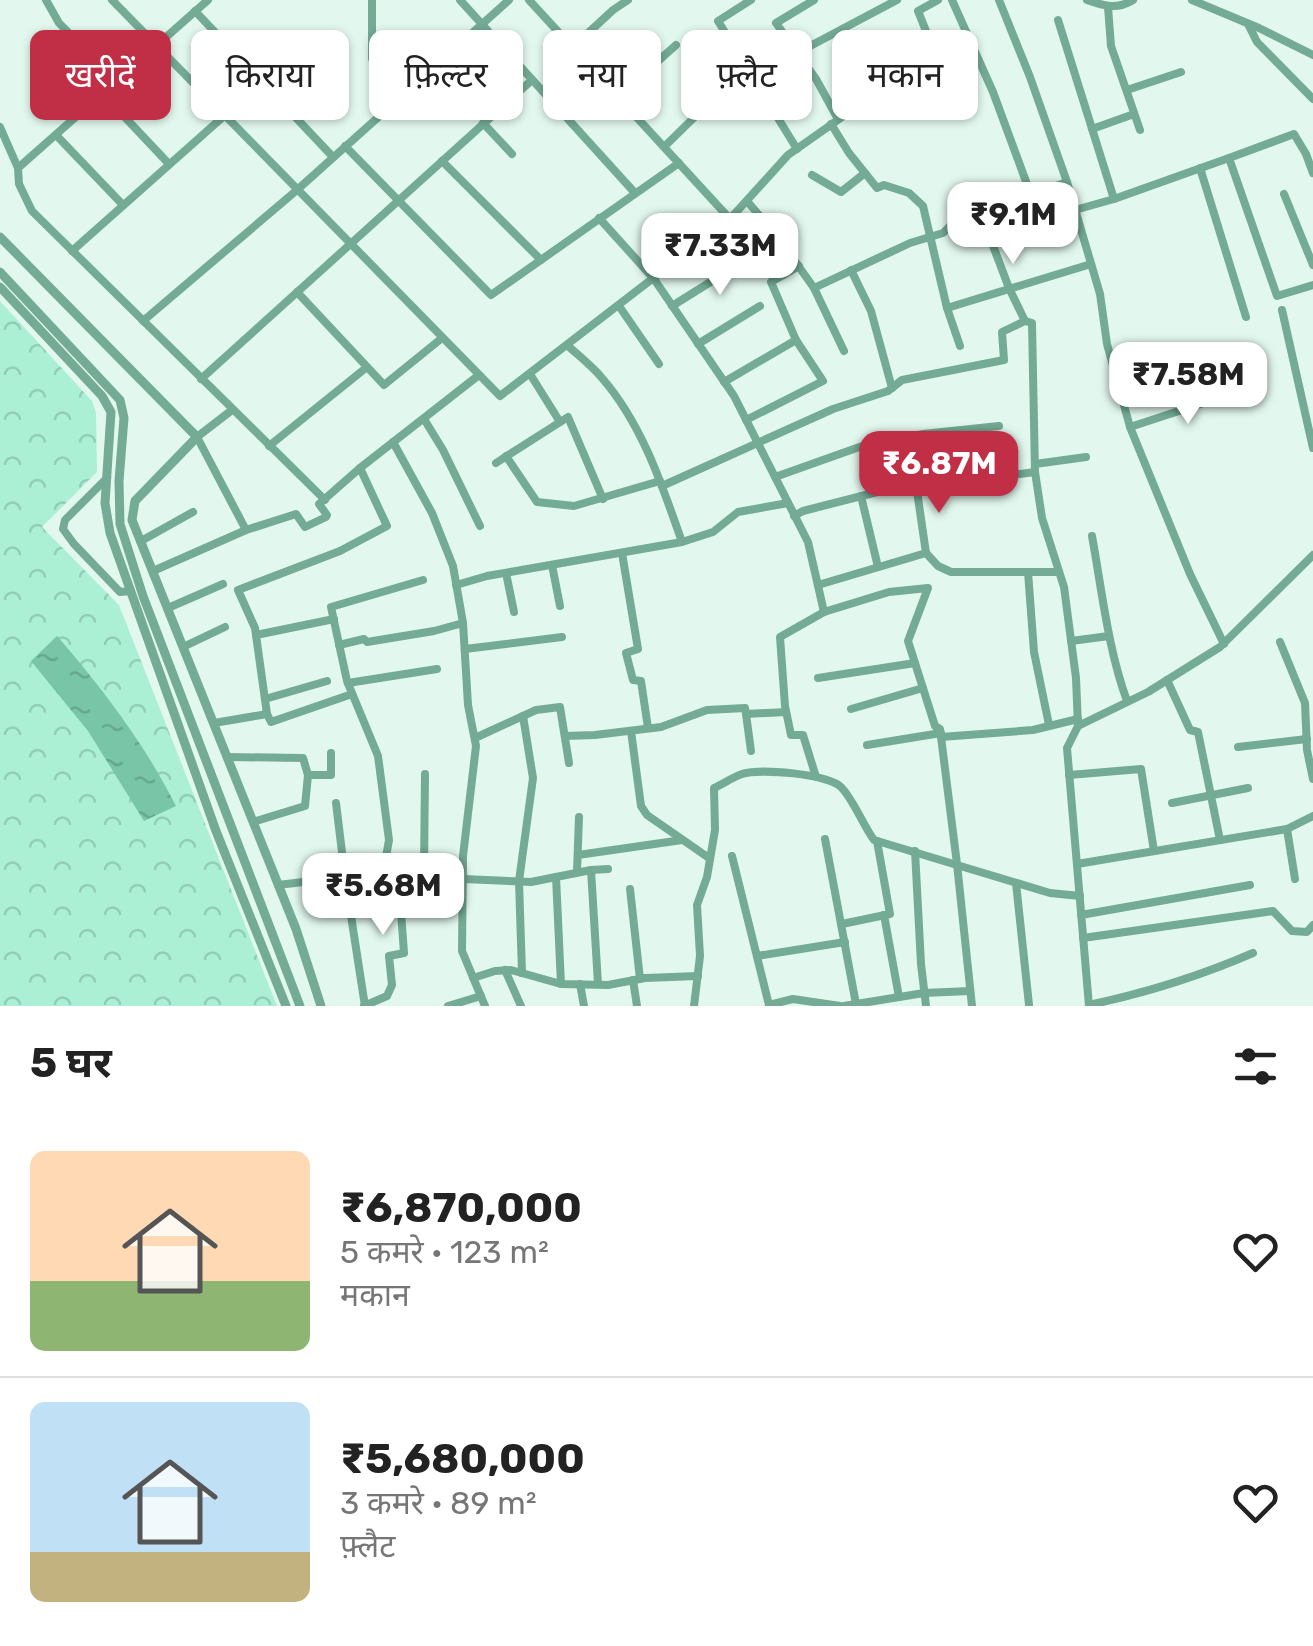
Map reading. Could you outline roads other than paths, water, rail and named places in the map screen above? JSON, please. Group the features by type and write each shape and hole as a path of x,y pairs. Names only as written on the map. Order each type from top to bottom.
{"street":[{"path":"46,0 66,30"},
{"path":"112,0 141,30"},
{"path":"171,33 208,0"},
{"path":"372,0 372,30"},
{"path":"460,0 543,92"},
{"path":"474,30 508,0"},
{"path":"591,30 628,0"},
{"path":"751,0 718,21 796,149"},
{"path":"781,30 776,23 814,0"},
{"path":"812,45 897,0"},
{"path":"913,0 926,30"},
{"path":"918,11 938,0"},
{"path":"952,0 966,30"},
{"path":"999,0 1067,182 1100,294 1107,344 1130,426 1190,574 1224,644"},
{"path":"1086,0 1108,7 1133,0"},
{"path":"1192,0 1313,55"},
{"path":"532,1 557,30"},
{"path":"1108,7 1110,46 1140,130"},
{"path":"195,11 333,158"},
{"path":"1058,20 1114,199"},
{"path":"1248,23 1257,42 1313,98"},
{"path":"661,58 676,45"},
{"path":"978,56 1031,195"},
{"path":"171,61 191,82"},
{"path":"1127,90 1180,72"},
{"path":"812,74 834,121 877,188 884,185 909,193 923,206 960,346"},
{"path":"200,379 532,80"},
{"path":"1092,129 1134,114"},
{"path":"18,168 72,120"},
{"path":"127,120 169,164"},
{"path":"72,250 219,120"},
{"path":"228,120 500,396 730,220 796,149 834,121"},
{"path":"143,321 374,120"},
{"path":"568,120 635,192"},
{"path":"640,120 730,220"},
{"path":"664,146 692,120"},
{"path":"483,123 512,154"},
{"path":"0,128 32,211 325,500"},
{"path":"56,134 123,205"},
{"path":"1075,210 1294,134 1312,168"},
{"path":"345,146 492,296 679,163"},
{"path":"1228,158 1278,296 1313,285"},
{"path":"442,161 541,260"},
{"path":"1200,168 1246,317"},
{"path":"812,175 841,192 865,172"},
{"path":"814,288 943,233 952,224 1067,182"},
{"path":"1284,194 1313,265"},
{"path":"747,201 800,266 844,352"},
{"path":"981,214 1025,322"},
{"path":"599,218 654,279 746,420 808,542 824,612"},
{"path":"0,237 197,437 246,530"},
{"path":"672,306 749,258"},
{"path":"947,308 1091,264"},
{"path":"746,420 823,382 796,340 771,282 800,266"},
{"path":"851,270 872,311 892,388"},
{"path":"0,272 120,400 124,418 118,482 120,524 143,596 300,1006"},
{"path":"0,287 102,396 111,412 105,502 110,533 216,831 286,1006"},
{"path":"297,292 384,385 442,338"},
{"path":"618,306 660,364"},
{"path":"698,344 760,306"},
{"path":"1282,310 1313,448"},
{"path":"506,456 537,502 574,506 604,499 661,484 892,388 902,380 1004,360 1002,332 1032,323 1035,468 1042,518 1064,587 1078,722 1067,748 1089,1006 1218,968 1253,953"},
{"path":"724,382 796,340"},
{"path":"567,345 601,376 626,410 661,484 682,542"},
{"path":"270,446 367,366"},
{"path":"1169,368 1181,410"},
{"path":"530,374 560,422"},
{"path":"153,571 246,530 296,514 305,527 326,517 319,504 479,375"},
{"path":"1130,426 1234,393"},
{"path":"1301,396 1313,393"},
{"path":"232,410 197,437 135,501 132,520 296,928 321,1006"},
{"path":"496,463 568,417 604,499"},
{"path":"424,418 480,526"},
{"path":"775,477 864,446 923,434 999,426"},
{"path":"393,442 432,513 453,566 463,623 468,704 476,746 463,866 462,951 485,1006"},
{"path":"794,516 916,484 994,472 1004,476 1086,457"},
{"path":"352,694 271,722 256,635 238,590 340,551 387,526 360,468"},
{"path":"107,478 118,482 135,501"},
{"path":"107,478 65,520 63,529 110,583 120,592 131,591"},
{"path":"916,484 926,553 938,566 951,572 1058,572"},
{"path":"861,496 878,567"},
{"path":"456,585 682,542 713,532 738,512 788,502"},
{"path":"141,541 193,512"},
{"path":"1092,536 1119,678 1128,701"},
{"path":"818,585 926,553"},
{"path":"622,554 638,649 626,653 633,680 641,681 648,728"},
{"path":"867,745 941,735 1034,730 1078,722 1128,701 1224,644 1313,555"},
{"path":"552,565 560,606"},
{"path":"1028,572 1034,652 1049,725"},
{"path":"506,573 514,612"},
{"path":"379,872 389,840 378,756 348,684 332,607 424,580"},
{"path":"168,608 223,584"},
{"path":"816,778 803,735 790,735 780,637 824,612 889,592 928,588 908,641 934,726 940,729 972,1006"},
{"path":"256,635 334,618"},
{"path":"340,645 463,623"},
{"path":"184,646 225,626"},
{"path":"1071,642 1110,636"},
{"path":"464,649 562,637"},
{"path":"1280,642 1306,703 1313,779"},
{"path":"818,678 915,663"},
{"path":"348,684 437,669"},
{"path":"265,699 327,680"},
{"path":"1167,680 1190,730 1198,732 1220,840"},
{"path":"851,709 923,688"},
{"path":"475,738 536,710 560,707 569,763"},
{"path":"564,736 661,727 706,710 745,708 751,752"},
{"path":"746,714 786,712"},
{"path":"214,723 267,714"},
{"path":"522,973 519,881 533,778 523,716"},
{"path":"630,730 641,806 647,815 709,858"},
{"path":"1238,747 1307,739"},
{"path":"308,775 331,775 331,753"},
{"path":"228,757 303,758 308,775 306,806 253,822"},
{"path":"1070,775 1141,768 1154,851"},
{"path":"694,1006 700,956 697,905 707,877 715,830 714,788 743,774 764,771 835,782 877,840 1050,894 1080,896"},
{"path":"424,869 425,774"},
{"path":"1172,803 1248,788"},
{"path":"336,802 365,1006 387,996 392,985 389,956 404,954 398,871"},
{"path":"1077,864 1287,828 1313,816"},
{"path":"578,872 579,817"},
{"path":"1287,828 1295,879"},
{"path":"825,839 856,1004"},
{"path":"578,855 682,840"},
{"path":"842,924 890,914 877,840"},
{"path":"915,851 926,1006"},
{"path":"732,856 769,1005 792,1000 842,1006 886,1003 924,993 970,990"},
{"path":"278,885 463,866"},
{"path":"463,880 519,881 608,869"},
{"path":"591,870 598,984"},
{"path":"556,877 560,984"},
{"path":"1016,883 1029,1005"},
{"path":"1082,915 1250,885"},
{"path":"630,889 637,1006"},
{"path":"1084,938 1273,910 1292,931 1307,932 1313,926"},
{"path":"884,916 899,997"},
{"path":"757,956 845,942"},
{"path":"473,978 504,970 560,984 698,976"},
{"path":"504,970 521,1006"},
{"path":"580,984 584,1006"},
{"path":"448,1006 481,996"}],"water":[{"path":"57,636 122,717 176,806 144,821 88,731 31,661"}]}
